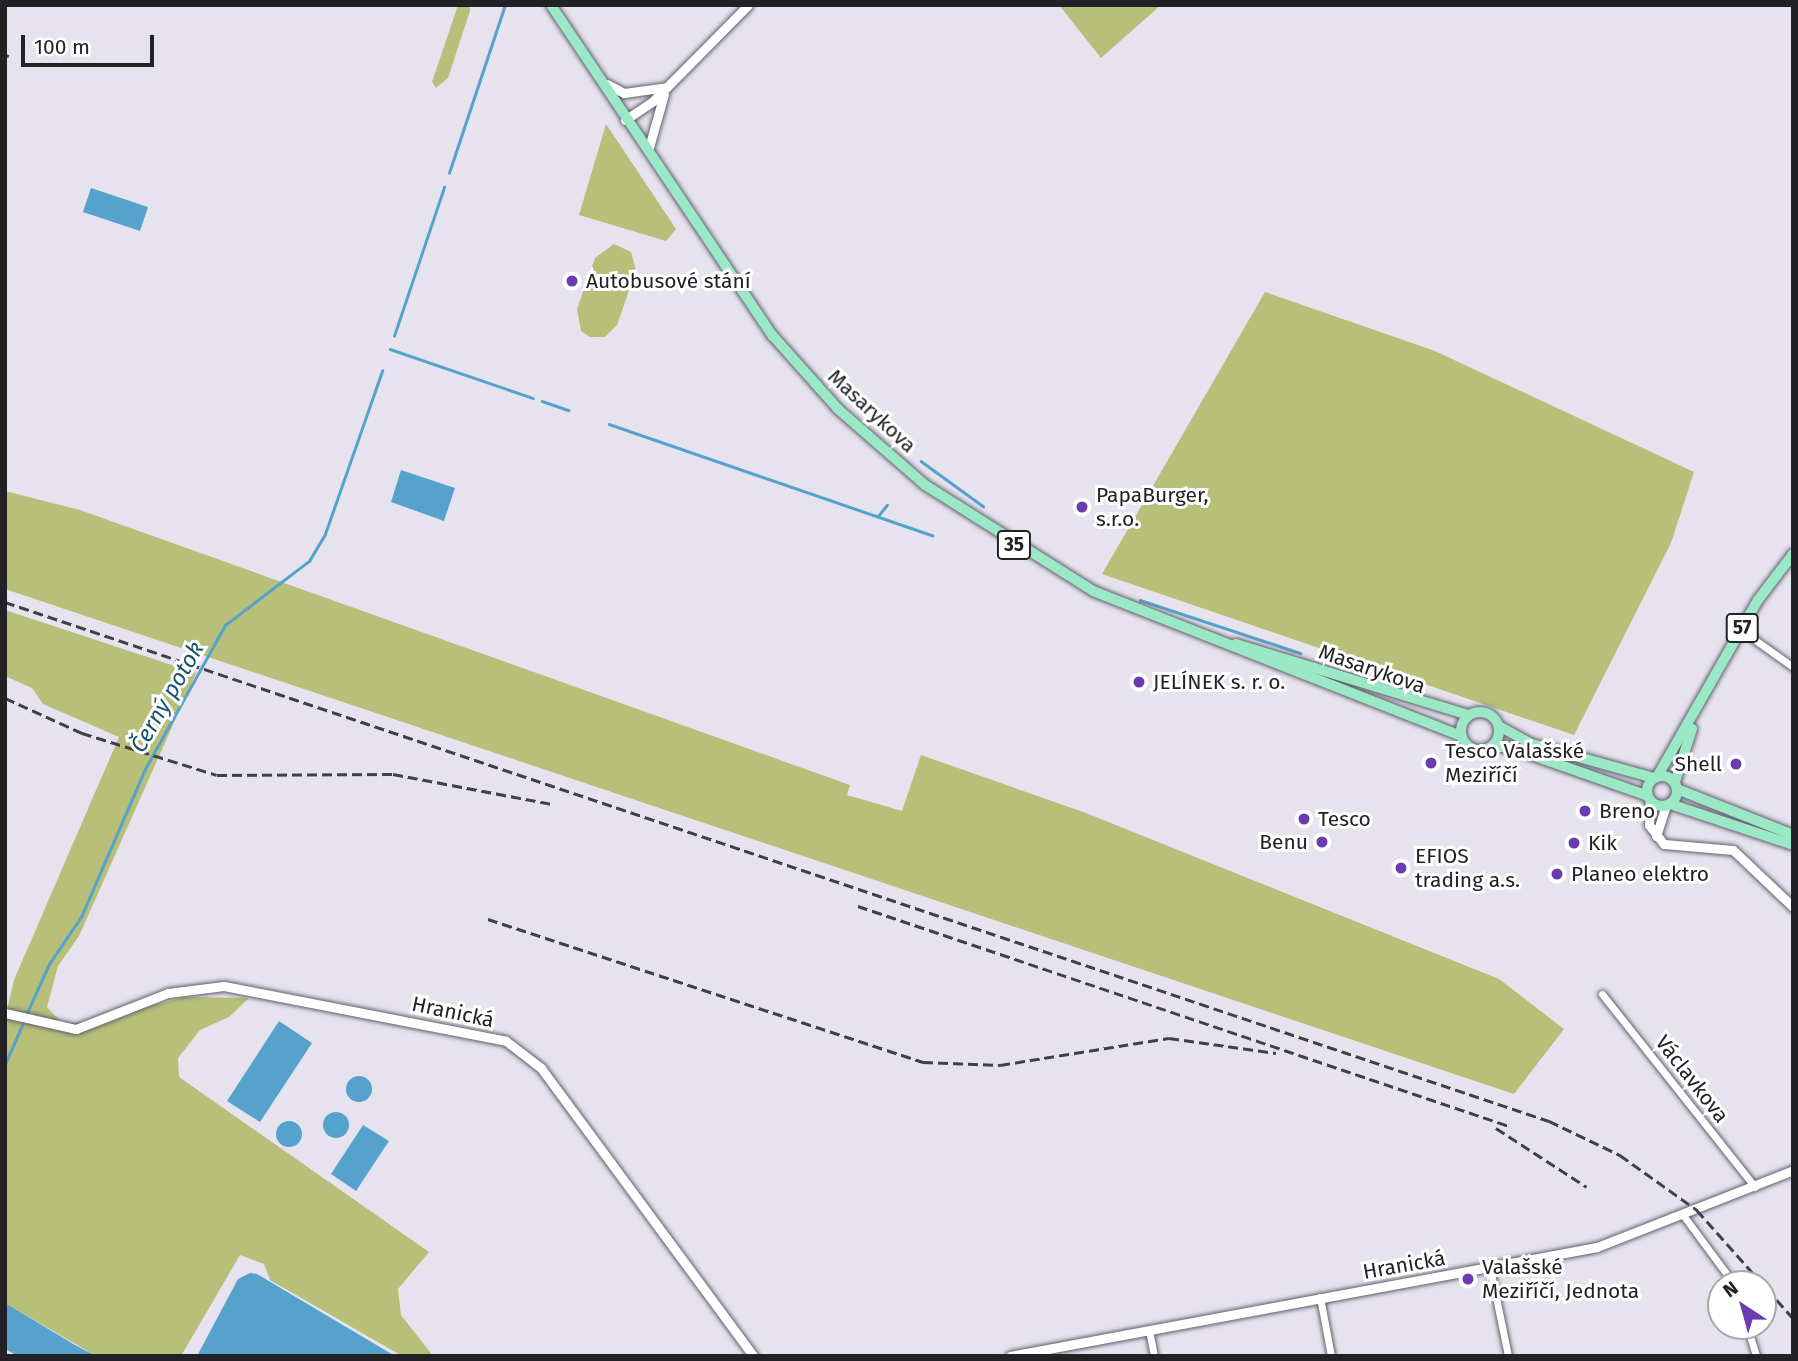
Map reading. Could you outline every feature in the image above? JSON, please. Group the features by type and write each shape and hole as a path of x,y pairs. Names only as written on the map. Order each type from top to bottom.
{"main road":[{"name":"35","path":"551,5 625,120"},
{"name":"Masarykova","path":"625,120 773,336 863,432 925,485 1036,559 1183,628 1461,736 1473,749 1509,747 1649,798"},
{"name":"57","path":"1655,777 1699,707 1741,630 1793,554"},
{"name":"Masarykova","path":"1183,628 1468,715 1486,713 1499,726 1532,744 1655,777"},
{"name":"57","path":"1676,786 1699,707"},
{"path":"1461,736 1468,715"},
{"path":"1491,747 1499,726"},
{"name":"35","path":"1655,777 1793,835"},
{"path":"1649,798 1655,777"},
{"path":"1668,804 1676,786"},
{"name":"35","path":"1649,798 1793,845"}],"street":[{"path":"625,120 668,86 748,5"},
{"path":"596,75 624,93 668,86"},
{"path":"648,155 652,122 668,86"},
{"path":"1741,630 1793,667"},
{"path":"1649,798 1648,820 1656,836 1674,848 1733,850 1793,907"},
{"path":"1656,836 1668,804"},
{"name":"Hranická","path":"5,1013 66,1029 93,1027 167,993 224,986 506,1041 541,1068 753,1356"},
{"name":"Václavkova","path":"1602,994 1755,1186"},
{"name":"Hranická","path":"1010,1356 1597,1247 1683,1216 1793,1170"},
{"path":"1683,1216 1724,1270"},
{"path":"1490,1268 1508,1356"},
{"path":"1320,1297 1331,1356"},
{"path":"1149,1330 1154,1356"}],"green space":[{"path":"458,5 470,5 470,11 448,78 436,88 432,82"},
{"path":"1059,5 1161,5 1101,58"},
{"path":"606,124 676,229 666,241 579,215"},
{"path":"614,244 631,252 636,270 617,325 605,337 590,337 581,331 577,309 595,258"},
{"path":"1265,292 1435,351 1694,472 1671,543 1574,735 1102,574"},
{"path":"5,491 80,510 850,785 847,795 902,811 921,755 1086,813 1499,979 1564,1029 1514,1094 5,589"},
{"path":"5,610 196,673 79,936 58,966 47,1007 62,1023 91,1022 184,997 249,998 229,1017 200,1030 178,1058 179,1077 429,1252 398,1289 401,1315 433,1356 402,1356 270,1280 264,1264 240,1255 181,1356 96,1356 5,1303 5,1018 14,980 119,737 43,704 32,688 5,676"}],"water":[{"path":"91,188 148,207 140,231 83,212"},
{"path":"401,470 455,488 444,521 391,502"},
{"path":"279,1021 312,1043 260,1122 227,1101"},
{"path":"359,1076 368,1080 372,1089 368,1098 359,1102 350,1098 346,1089 350,1080"},
{"path":"336,1112 345,1116 349,1125 345,1134 336,1138 327,1134 323,1125 327,1116"},
{"path":"289,1121 298,1125 302,1134 298,1143 289,1147 280,1143 276,1134 280,1125"},
{"path":"363,1125 389,1141 356,1191 331,1174"},
{"path":"250,1273 257,1274 395,1356 197,1356 238,1279"},
{"path":"5,1303 96,1356 18,1356 5,1349"}],"waterway":[{"name":"Černý potok","path":"449,173 505,5"},
{"name":"Černý potok","path":"394,336 444,187"},
{"path":"390,349 533,398"},
{"name":"Černý potok","path":"26,1015 49,964 81,917 145,769 225,625 309,561 325,534 382,371"},
{"path":"542,401 568,410"},
{"path":"609,424 932,535"},
{"path":"921,461 983,506"},
{"path":"878,516 887,505"},
{"path":"1140,600 1300,653"},
{"name":"Černý potok","path":"5,1064 24,1021"}],"railway":[{"path":"5,55 9,56"},
{"path":"5,602 1549,1121 1620,1155 1697,1210 1793,1318"},
{"path":"5,698 82,733 217,775 393,774 552,804"},
{"path":"858,906 1512,1127"},
{"path":"488,919 923,1062 1000,1065 1169,1038 1276,1053"},
{"path":"1496,1128 1587,1187"}],"place":[{"name":"Autobusové stání","path":"572,281"},
{"name":"PapaBurger, s.r.o.","path":"1082,507"},
{"name":"JELÍNEK s. r. o.","path":"1139,682"},
{"name":"Tesco Valašské Meziříčí","path":"1431,763"},
{"name":"Shell","path":"1736,764"},
{"name":"Breno","path":"1585,811"},
{"name":"Tesco","path":"1304,819"},
{"name":"Benu","path":"1322,842"},
{"name":"Kik","path":"1574,843"},
{"name":"EFIOS trading a.s.","path":"1401,868"},
{"name":"Planeo elektro","path":"1557,874"},
{"name":"Valašské Meziříčí, Jednota","path":"1468,1279"}]}
